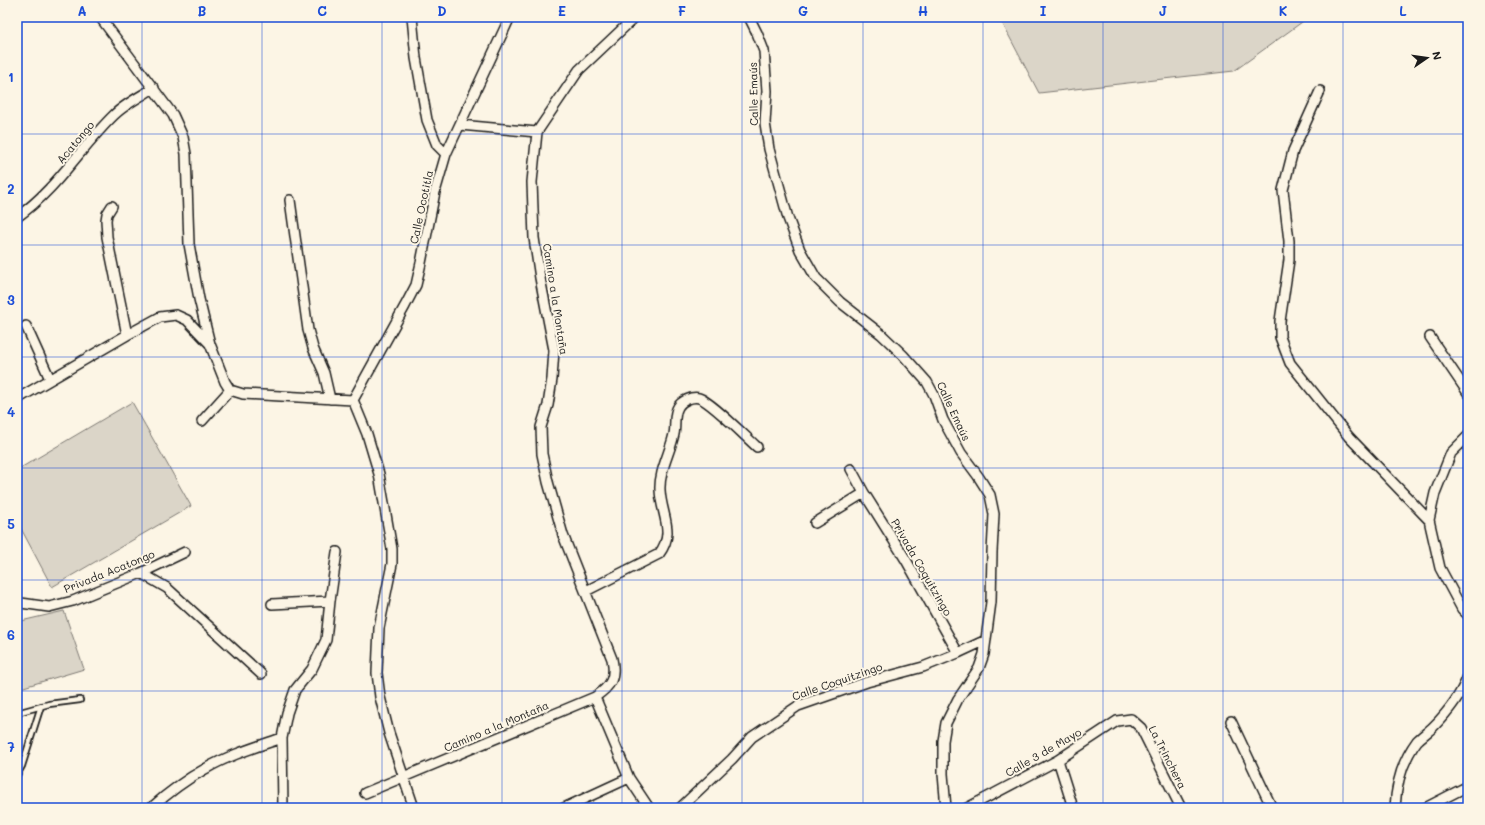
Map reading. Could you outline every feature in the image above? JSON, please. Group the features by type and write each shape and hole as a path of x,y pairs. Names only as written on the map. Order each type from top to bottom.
{"street":[{"path":"100,17 173,115 183,137 186,154 189,244 199,298 210,344 225,382 230,390 243,394 353,400 367,434 379,474 392,549 392,564 379,628 377,673 380,697 389,733 405,777 414,808"},
{"path":"412,17 416,58 427,120 437,144 446,154"},
{"name":"Calle Ocotitla","path":"353,400 416,285 435,192 446,154 510,17"},
{"name":"Camino a la Montaña","path":"365,793 595,697 605,690 612,680 614,669 586,591 563,534 548,482 542,454 541,427 548,405 554,350 534,238 532,182 537,132 579,70 635,17"},
{"name":"Calle Emaús","path":"749,17 764,51 767,73 765,123 769,149 788,218 800,250 816,278 840,302 881,334 903,355 927,382 934,395 943,420 961,453 978,476 990,496 994,514 991,602 986,640 984,654 979,668 958,699 946,723 943,741 943,774 946,808"},
{"name":"Acatongo","path":"17,217 28,209 58,181 114,114 154,88"},
{"path":"1320,91 1293,151 1283,190 1289,241 1289,260 1280,320 1280,337 1290,363 1349,436 1429,520"},
{"path":"460,124 537,132"},
{"path":"290,200 308,330 313,348 324,373 330,399"},
{"path":"112,206 107,214 106,220 107,237 127,334"},
{"path":"17,400 127,334 160,317 176,315 187,320 210,344"},
{"path":"26,326 50,380"},
{"path":"1430,337 1468,393"},
{"path":"202,421 230,390"},
{"path":"586,591 659,554 665,546 668,536 660,490 661,479 674,434 675,417 678,407 684,401 698,398 708,403 757,447"},
{"path":"1468,436 1451,453 1434,494 1429,520 1440,568 1462,609 1468,615"},
{"name":"Privada Coquitzingo","path":"851,469 864,493 906,560 958,653"},
{"path":"815,524 864,493"},
{"name":"Privada Acatongo","path":"17,601 21,603 48,606 73,601 141,573 185,552"},
{"path":"283,808 282,738 287,713 295,690 312,669 326,640 337,552"},
{"path":"141,573 167,588 261,674"},
{"path":"272,604 330,600"},
{"name":"Calle Coquitzingo","path":"680,808 732,759 752,737 798,706 867,682 923,667 986,640"},
{"path":"1395,808 1396,791 1406,760 1417,741 1434,726 1454,702 1468,676"},
{"path":"595,697 629,778 649,808"},
{"name":"Calle 3 de Mayo","path":"967,808 1058,760 1117,721 1131,719"},
{"name":"La Trinchera","path":"1131,719 1141,728 1181,808"},
{"path":"1231,721 1272,808"},
{"path":"151,808 178,786 206,768 234,755 282,738"},
{"path":"1058,760 1073,808"},
{"path":"564,808 629,778"},
{"path":"1425,808 1468,786"}],"lane":[{"path":"17,713 41,706 80,700"},
{"path":"17,775 22,766 41,706"}],"shaded area":[{"path":"999,17 1309,17 1234,71 1039,93"},
{"path":"132,402 191,506 52,587 17,521 17,470"},
{"path":"64,611 84,669 17,689 17,622"}]}
